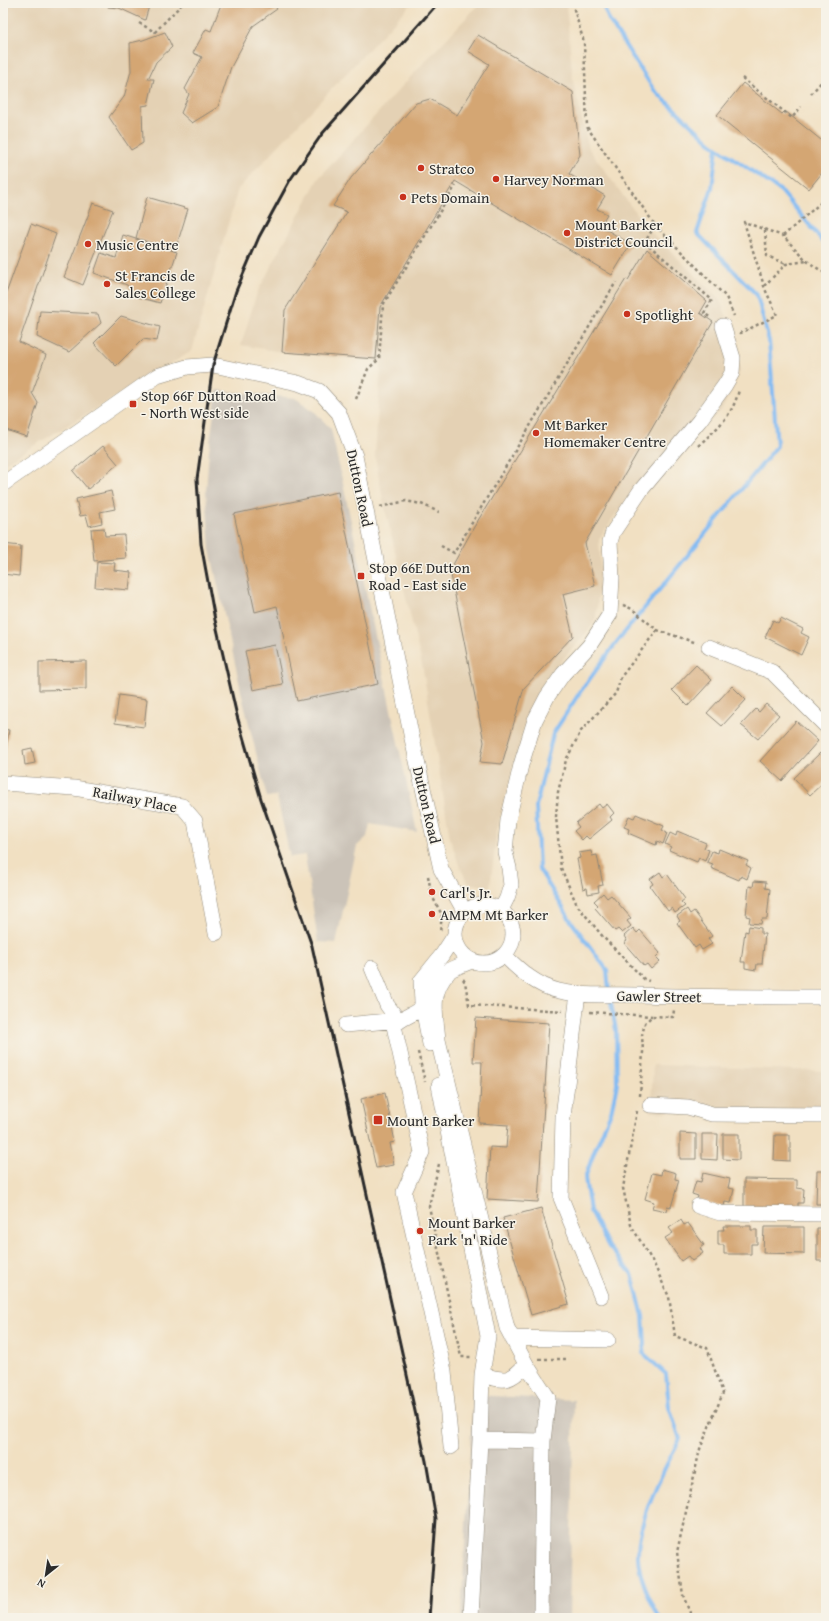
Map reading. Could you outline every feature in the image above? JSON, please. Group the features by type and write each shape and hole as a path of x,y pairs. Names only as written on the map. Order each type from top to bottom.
{"street":[{"path":"501,910 511,885 505,852 508,820 521,765 535,720 547,697 563,674 589,646 610,614 612,578 610,542 613,532 641,490 699,421 725,386 732,373 732,324"},
{"name":"Dutton Road","path":"3,484 157,376 187,367 213,365 298,383 319,391 339,414 355,456 408,719 441,869 465,912"},
{"path":"708,647 772,672 826,726"},
{"name":"Railway Place","path":"3,782 74,788 182,806 195,821 214,920"},
{"path":"480,905 491,906 501,910 507,916 513,932 513,941 510,949 499,960 486,964 472,961 461,952 456,944 455,935 457,922 465,912 480,905"},
{"path":"455,935 442,955 420,981 420,988 488,1336 482,1375 471,1618"},
{"name":"Gawler Street","path":"504,955 527,976 540,984 559,991 676,997 826,997"},
{"path":"472,961 456,967 448,973 441,980 436,990 435,1008 438,1040 507,1328 512,1338 531,1361 548,1398 543,1441 541,1618"},
{"path":"372,968 387,1005 398,1020"},
{"path":"346,1025 398,1020 423,1006 432,981 448,973"},
{"path":"578,993 563,1118 561,1198 601,1296"},
{"path":"398,1020 394,1026 422,1152 404,1192 444,1371 451,1446"},
{"path":"642,1105 688,1107 712,1114 826,1115"},
{"path":"698,1206 720,1213 826,1214"},
{"path":"512,1338 608,1340"},
{"path":"482,1375 500,1380 516,1376 531,1361"},
{"path":"480,1440 543,1441"}],"path":[{"path":"139,23 155,32 183,3"},
{"path":"572,3 584,42 587,127 655,225 726,297 732,324"},
{"path":"742,78 792,118 801,107"},
{"path":"812,94 823,80"},
{"path":"356,399 368,369 379,359 383,305 456,185"},
{"path":"783,236 826,198"},
{"path":"655,225 645,242 712,300 704,313 732,324 741,333 777,315 764,286 744,222 783,236 807,261 826,274"},
{"path":"766,230 768,256 786,264 807,261"},
{"path":"764,286 786,264"},
{"path":"441,546 454,553 616,282"},
{"path":"694,450 728,418 740,386"},
{"path":"380,507 406,501 421,504 440,512"},
{"path":"622,597 623,605 632,609 657,630 708,647"},
{"path":"654,983 644,979 604,938 577,905 561,868 556,817 558,792 566,760 581,731 616,693 621,677 657,630"},
{"path":"603,1013 673,1017 676,997"},
{"path":"652,1016 645,1023 642,1035 642,1105 623,1188 631,1225 654,1264 669,1297 675,1336 707,1348 723,1393 700,1449 677,1552 683,1595 692,1618"},
{"path":"417,1047 425,1084"},
{"path":"442,1166 441,1158 429,1206 461,1357 473,1357 474,1351"},
{"path":"531,1361 566,1359"}],"shaded area":[{"name":"St Francis de Sales College","path":"3,3 412,3 238,189 192,351 3,464 3,217 8,198 3,179"},
{"name":"Mt Barker Homemaker Centre","path":"480,3 566,3 573,82 589,149 646,227 719,299 732,328 740,372 722,410 640,481 599,539 601,569 596,617 592,626 546,679 527,716 497,831 490,887 468,883 459,865 450,838 423,669 383,500 375,456 381,362 282,352 241,345 257,293 318,179"},
{"path":"217,390 295,398 314,411 331,429 340,470 417,832 370,824 367,837 357,846 336,943 318,942 305,855 290,857 277,796 267,797 243,700 210,549 206,491 209,451"},
{"path":"653,1065 826,1071 826,1113 651,1112"},
{"path":"473,1395 574,1400 569,1618 461,1618"}],"building":[{"path":"108,3 146,3 149,6 145,20 119,8 108,7"},
{"path":"223,3 273,3 277,9 253,26 231,67 218,107 192,123 181,113 189,94 185,89 202,57 193,53 206,29 211,31"},
{"path":"165,32 172,47 156,62 148,79 154,79 148,105 142,106 143,143 131,150 109,117 124,97 131,71 130,43"},
{"path":"478,35 573,92 580,155 569,174 605,196 597,209 607,214 600,226 631,244 612,275 455,181 380,307 376,359 282,352 285,310 347,212 333,206 351,178 416,103 430,99 457,115 489,64 468,51"},
{"path":"743,83 782,114 785,111 826,144 826,168 809,189 717,115"},
{"path":"147,197 188,209 175,251 136,238"},
{"name":"Music Centre","path":"93,203 113,210 83,285 64,277"},
{"path":"31,224 56,234 19,342 46,355 32,393 38,403 27,437 3,429 3,302"},
{"path":"123,235 177,252 160,303 134,296 127,285 94,273 101,253 116,258"},
{"path":"647,249 707,301 700,313 713,322 585,543 595,586 563,594 573,636 524,688 502,764 480,762 484,742 450,570 474,527 626,279 628,280"},
{"path":"40,311 98,314 101,323 69,352 37,337"},
{"path":"121,316 160,327 157,341 143,339 116,366 94,343"},
{"path":"103,446 118,464 88,489 73,471"},
{"path":"111,491 115,509 100,512 102,523 89,526 86,515 80,516 76,499"},
{"path":"338,492 378,684 297,701 277,606 255,612 234,514"},
{"path":"104,528 105,536 124,535 126,558 94,561 91,529"},
{"path":"3,544 21,546 19,576 3,574"},
{"path":"97,562 115,563 114,570 131,572 129,590 95,587"},
{"path":"781,618 803,629 801,633 809,637 801,655 765,637 773,620 778,623"},
{"path":"275,645 283,684 253,690 245,651"},
{"path":"86,661 86,689 39,690 39,662"},
{"path":"696,665 712,680 688,706 672,690"},
{"path":"3,669 5,669 5,682 3,682"},
{"path":"732,686 746,700 722,726 707,713"},
{"path":"119,695 147,699 144,727 115,723"},
{"path":"766,704 779,715 758,739 741,725 756,709 759,712"},
{"path":"796,721 818,741 782,781 760,761"},
{"path":"3,729 9,730 4,757 3,757"},
{"path":"32,748 35,763 25,765 23,750"},
{"path":"826,751 826,780 810,795 794,778 820,753 822,755"},
{"path":"599,804 602,808 607,804 614,813 610,817 612,820 589,839 586,836 582,840 574,831 579,827 576,823"},
{"path":"636,814 664,826 662,830 667,833 663,844 657,841 656,845 628,833 629,829 624,827 629,816 634,818"},
{"path":"677,831 706,843 704,848 709,850 705,861 699,858 697,862 669,850 671,847 665,844 670,833 676,836"},
{"path":"719,849 748,861 746,865 751,868 747,879 741,876 739,880 711,868 713,864 707,862 712,851 718,853"},
{"path":"591,851 592,856 597,855 603,885 598,886 599,892 588,894 587,888 583,889 577,859 580,858 579,853"},
{"path":"660,872 663,877 667,874 685,899 681,902 685,906 675,913 672,908 668,911 650,886 653,884 650,879"},
{"path":"754,881 766,882 765,888 770,889 767,919 762,919 761,924 749,923 750,917 746,916 749,886 753,887"},
{"path":"603,893 607,898 611,895 631,918 627,921 631,926 622,933 618,929 615,931 595,908 598,905 594,901"},
{"path":"687,909 690,914 694,911 712,936 708,939 712,944 702,950 699,945 695,948 677,923 680,921 677,916"},
{"path":"749,926 761,928 761,934 765,934 762,964 757,964 756,970 745,968 745,962 741,962 745,931 748,932"},
{"path":"633,928 637,933 640,930 660,953 656,957 660,961 651,969 647,964 644,966 624,943 627,941 624,936"},
{"path":"476,1018 549,1023 538,1202 487,1199 490,1147 506,1148 508,1125 479,1123 482,1062 473,1062"},
{"name":"Mount Barker","path":"385,1093 395,1142 390,1143 394,1165 376,1168 361,1099"},
{"path":"680,1133 696,1134 696,1159 680,1159"},
{"path":"702,1134 718,1134 717,1160 702,1159"},
{"path":"723,1134 739,1134 739,1160 723,1159"},
{"path":"775,1135 790,1135 790,1161 774,1160"},
{"path":"662,1169 676,1173 675,1179 679,1180 671,1207 667,1206 666,1211 652,1208 654,1202 645,1199 652,1173 661,1175"},
{"path":"817,1171 826,1171 826,1204 816,1204"},
{"path":"703,1173 730,1179 728,1188 734,1189 731,1203 725,1202 724,1206 697,1200 698,1196 692,1194 696,1181 701,1182"},
{"path":"744,1179 797,1180 797,1188 804,1189 803,1203 798,1203 798,1207 744,1207"},
{"path":"541,1208 569,1304 531,1315 503,1218"},
{"path":"681,1220 684,1225 688,1223 704,1245 700,1248 703,1253 692,1261 688,1256 681,1261 665,1238 673,1233 669,1228"},
{"path":"723,1226 751,1226 751,1230 757,1230 757,1244 751,1244 751,1254 724,1254 724,1245 718,1245 718,1230 724,1230"},
{"path":"764,1227 804,1227 804,1254 763,1253"},
{"path":"817,1228 826,1228 826,1261 817,1261"}],"waterway":[{"path":"602,3 609,20 654,90 712,144 781,191 826,245"},
{"path":"609,991 607,970 571,921 539,869 536,806 553,734 580,692 616,643 777,446 769,341 757,295 697,233 712,188 717,148"},
{"path":"610,998 616,1030 617,1084 611,1112 585,1178 590,1211 609,1247 632,1274 643,1316 645,1344 643,1353 666,1374 669,1407 680,1439 652,1496 646,1512 639,1543 638,1557 640,1573 659,1618"}],"railway":[{"path":"429,1618 436,1519 426,1461 312,946 261,799 237,716 215,620 201,544 197,479 213,365 236,291 259,237 290,180 322,134 438,3"}],"place":[{"name":"Stratco","path":"421,168"},
{"name":"Harvey Norman","path":"496,179"},
{"name":"Pets Domain","path":"403,197"},
{"name":"Mount Barker District Council","path":"567,233"},
{"name":"Music Centre","path":"88,244"},
{"name":"St Francis de Sales College","path":"107,284"},
{"name":"Spotlight","path":"627,314"},
{"name":"Stop 66F Dutton Road - North West side","path":"133,404"},
{"name":"Mt Barker Homemaker Centre","path":"536,433"},
{"name":"Stop 66E Dutton Road - East side","path":"361,576"},
{"name":"Carl's Jr.","path":"432,892"},
{"name":"AMPM Mt Barker","path":"432,914"},
{"name":"Mount Barker","path":"378,1120"},
{"name":"Mount Barker Park 'n' Ride","path":"420,1231"}]}
